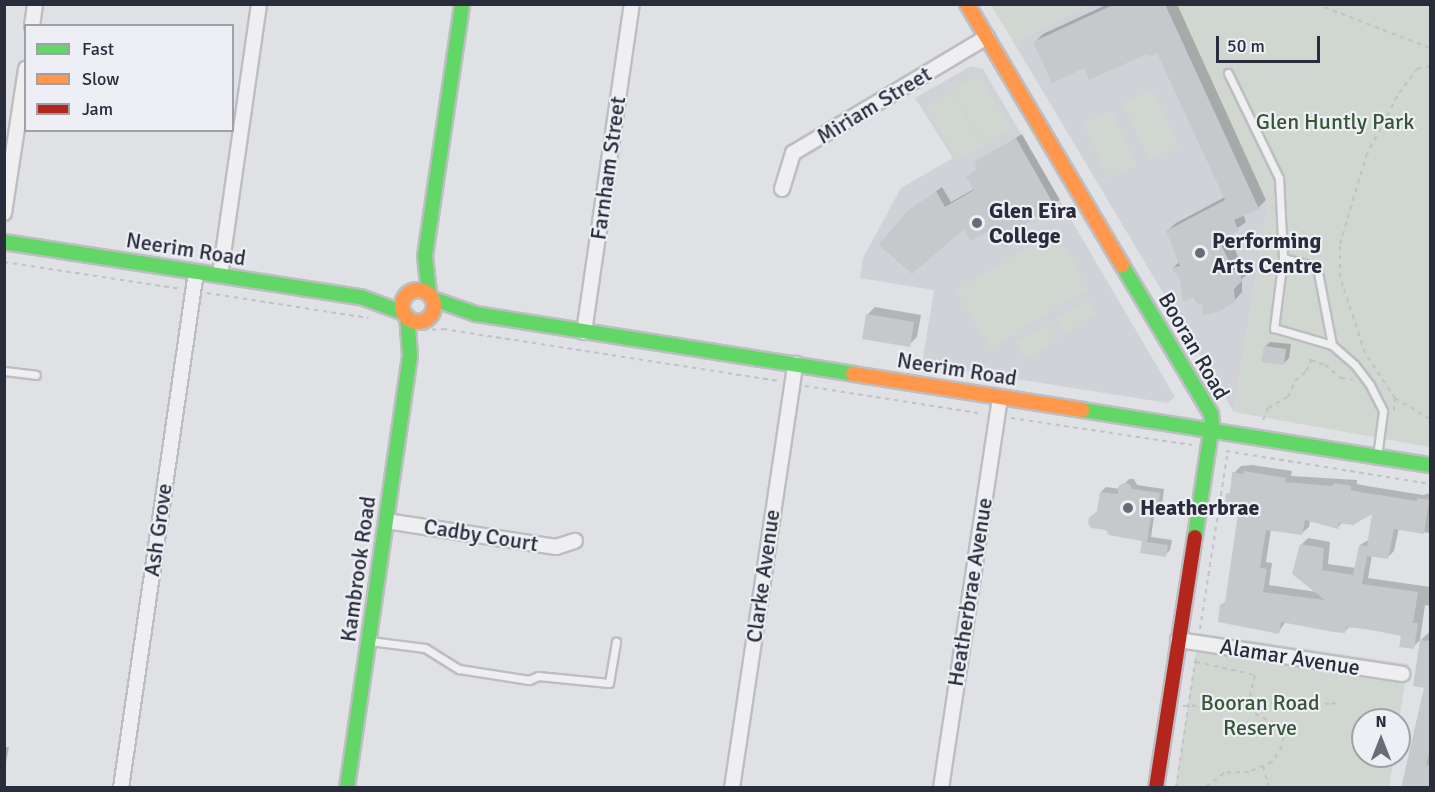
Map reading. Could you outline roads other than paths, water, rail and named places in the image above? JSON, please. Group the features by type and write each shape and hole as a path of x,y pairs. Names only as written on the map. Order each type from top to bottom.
{"street":[{"path":"32,24 35,4"},
{"path":"220,275 259,4"},
{"path":"406,319 403,303 425,256 462,4"},
{"name":"Farnham Street","path":"584,332 632,4"},
{"name":"Booran Road","path":"967,4 1210,410 1211,430 1156,788"},
{"name":"Miriam Street","path":"782,189 793,153 987,37"},
{"path":"4,213 24,82"},
{"name":"Neerim Road","path":"4,242 361,297 408,293"},
{"path":"425,256 434,308 426,322"},
{"name":"Ash Grove","path":"121,788 196,272"},
{"path":"408,293 419,290 431,296"},
{"name":"Neerim Road","path":"431,296 476,314 1431,465"},
{"name":"Neerim Road","path":"361,297 416,322 476,314"},
{"name":"Kambrook Road","path":"347,788 410,356 406,319"},
{"name":"Kambrook Road","path":"410,356 426,322"},
{"name":"Clarke Avenue","path":"732,788 795,364"},
{"name":"Heatherbrae Avenue","path":"941,788 1000,397"},
{"name":"Cadby Court","path":"386,521 556,547 574,541"},
{"name":"Alamar Avenue","path":"1178,640 1402,674"}],"lane":[{"path":"1228,73 1279,178 1283,258 1274,328 1332,345 1363,376 1383,411 1377,457"},
{"path":"1283,258 1317,267 1332,345"},
{"path":"4,371 36,375"},
{"path":"368,640 425,648 459,669 529,680 538,676 609,683 616,642"}],"place":[{"name":"Glen Eira College","path":"977,223"},
{"name":"Performing Arts Centre","path":"1200,253"},
{"name":"Heatherbrae","path":"1128,508"}],"park label":[{"name":"Glen Huntly Park","path":"1335,122"},
{"name":"Booran Road Reserve","path":"1260,714"}]}
